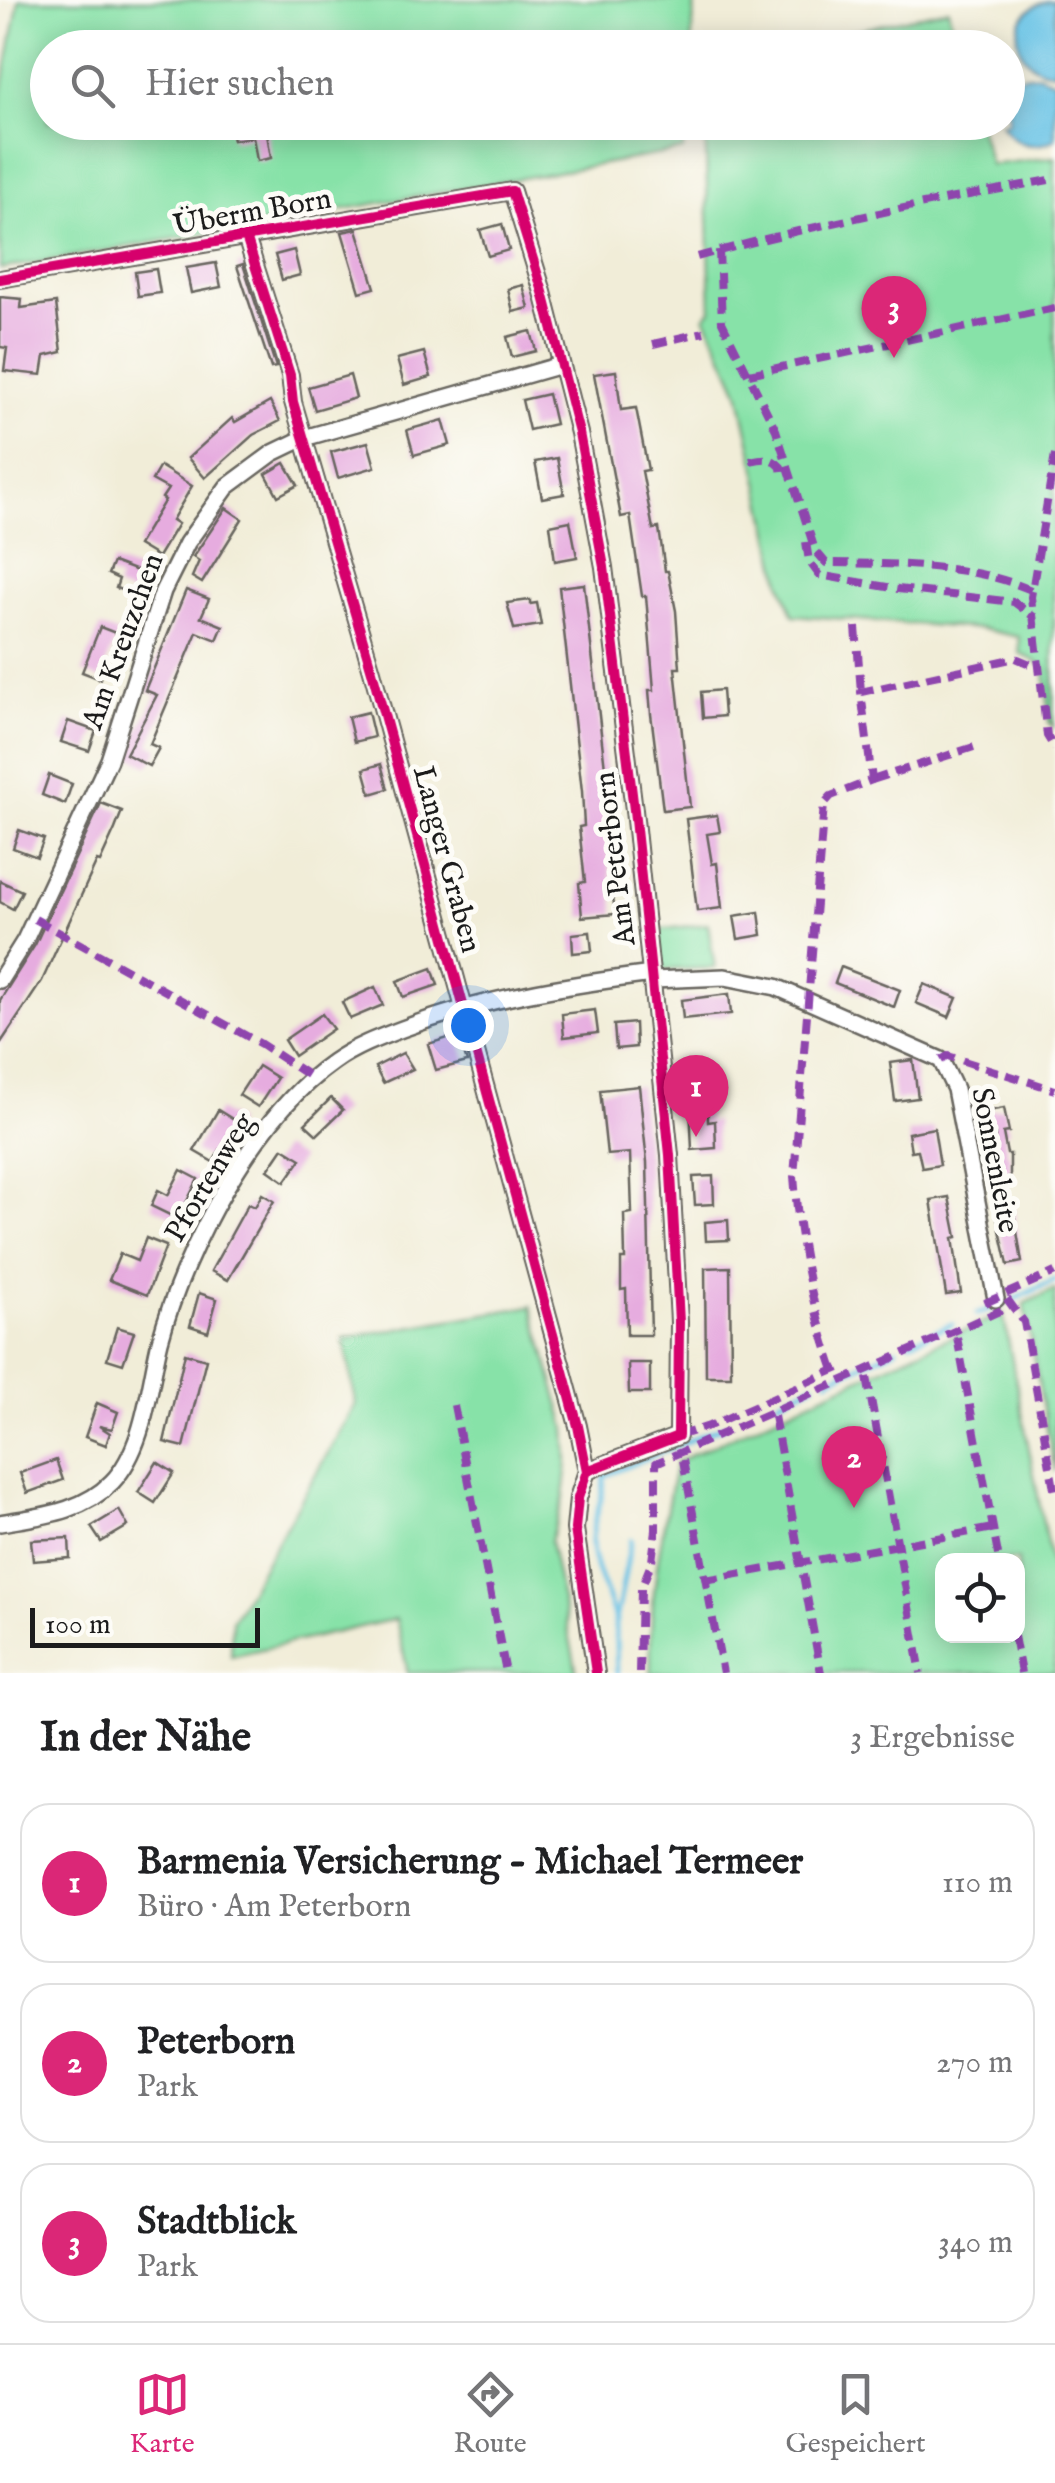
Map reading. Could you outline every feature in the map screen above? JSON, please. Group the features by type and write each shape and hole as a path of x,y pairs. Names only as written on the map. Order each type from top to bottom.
{"street":[{"name":"Überm Born","path":"0,279 512,190"},
{"name":"Am Peterborn","path":"512,190 579,433 604,566 670,1155 678,1304 678,1436 587,1472"},
{"name":"Langer Graben","path":"246,237 290,374 304,438 372,671 578,1426 587,1472 578,1498 575,1529 596,1673"},
{"name":"Am Kreuzchen","path":"0,980 25,940 109,760 163,591 211,505 235,480 273,453 304,438 562,365"},
{"name":"Pfortenweg","path":"0,1522 78,1506 114,1480 129,1457 162,1337 194,1248 248,1154 312,1078 337,1059 373,1040 462,1009 562,986 653,977 725,977 776,987 810,1000"},
{"name":"Sonnenleite","path":"810,1000 942,1060 950,1071 996,1299"}],"green space":[{"path":"19,0 695,0 692,30 30,30 30,140 683,140 683,150 0,269 0,101"},
{"path":"948,9 954,30 857,30"},
{"path":"706,140 983,140 990,165 1055,157 1053,727 1049,722 1045,667 1020,653 1019,637 982,629 793,615 781,582 739,391 705,316 711,310"},
{"path":"708,924 715,968 660,970 656,930"},
{"path":"1055,1289 1055,1472 1024,1304"},
{"path":"532,1306 566,1428 564,1497 550,1541 577,1673 408,1673 396,1619 231,1656 232,1620 356,1404 344,1338"},
{"path":"1003,1313 1055,1585 1055,1673 651,1673 654,1593 676,1462"}],"water":[{"path":"1055,1 1055,72 1040,69 1025,57 1025,30 1019,28 1033,7"},
{"path":"1037,74 1055,81 1055,139 1047,143 1031,145 1017,140 1025,140 1025,76"}],"building":[{"path":"254,140 268,140 271,158 257,161"},
{"path":"502,224 509,250 488,256 480,230"},
{"path":"357,229 375,288 360,292 342,232"},
{"path":"294,250 300,275 282,280 275,255"},
{"path":"216,263 221,287 191,293 186,268"},
{"path":"243,264 276,367 271,368 237,266"},
{"path":"156,269 160,293 138,296 135,272"},
{"path":"523,285 529,308 513,312 508,289"},
{"path":"0,297 22,299 21,308 56,303 62,352 45,356 42,375 4,371 7,348 0,347"},
{"path":"531,331 536,351 512,357 507,337"},
{"path":"424,352 431,377 404,385 397,359"},
{"path":"616,371 621,410 636,408 648,470 642,471 653,529 659,528 676,611 680,668 675,668 690,807 663,810 649,690 654,690 646,596 642,596 630,515 621,517 594,374"},
{"path":"350,375 356,398 315,410 308,387"},
{"path":"548,394 555,424 529,430 522,400"},
{"path":"270,402 280,421 253,435 205,478 188,458 232,418 235,422"},
{"path":"443,420 450,445 414,455 407,430"},
{"path":"368,442 375,467 338,478 331,452"},
{"path":"557,458 564,494 542,498 535,462"},
{"path":"285,463 298,485 278,496 266,474"},
{"path":"160,466 192,486 172,520 178,524 158,557 138,545 165,500 162,498 168,489 152,480"},
{"path":"226,508 242,519 202,583 192,577 199,561 193,557"},
{"path":"570,521 577,557 555,561 550,525"},
{"path":"113,562 145,574 137,596 116,588 119,579 108,574"},
{"path":"584,584 610,812 604,813 615,914 582,917 582,791 559,587"},
{"path":"186,590 209,599 201,617 223,626 217,640 197,632 150,744 159,748 149,766 126,754 157,695 145,690"},
{"path":"530,600 530,604 537,603 541,625 514,629 507,603"},
{"path":"100,627 118,634 100,679 82,672"},
{"path":"722,690 724,716 703,718 701,692"},
{"path":"368,712 374,737 354,742 348,717"},
{"path":"68,721 96,731 89,751 61,742"},
{"path":"381,764 388,789 371,794 364,769"},
{"path":"49,775 72,784 65,804 42,795"},
{"path":"101,803 122,811 115,829 42,981 0,1044 0,1000 35,945"},
{"path":"717,815 720,832 707,834 712,864 717,863 722,908 697,911 686,819"},
{"path":"19,830 44,839 37,857 13,848"},
{"path":"0,881 22,891 13,909 0,902"},
{"path":"759,912 762,935 738,939 734,916"},
{"path":"590,932 592,951 573,953 572,934"},
{"path":"841,967 900,990 894,1007 835,983"},
{"path":"432,968 438,985 403,997 397,981"},
{"path":"924,984 957,998 949,1017 916,1003"},
{"path":"375,987 383,1005 350,1019 342,1002"},
{"path":"729,994 731,1014 683,1019 681,1000"},
{"path":"595,1010 598,1033 564,1037 562,1014"},
{"path":"322,1014 333,1029 294,1056 284,1040"},
{"path":"635,1023 636,1047 616,1049 614,1025"},
{"path":"458,1035 467,1062 436,1070 428,1044"},
{"path":"403,1053 413,1069 383,1083 375,1067"},
{"path":"913,1060 918,1098 895,1101 890,1063"},
{"path":"258,1066 277,1078 258,1107 239,1095"},
{"path":"685,1080 707,1080 708,1122 715,1121 716,1148 692,1150"},
{"path":"639,1086 647,1162 651,1335 627,1335 621,1259 625,1259 624,1214 632,1213 630,1153 607,1155 600,1090"},
{"path":"331,1098 343,1110 317,1135 305,1124"},
{"path":"1004,1108 1009,1132 1003,1133 1010,1154 1010,1180 994,1180 995,1135 987,1136 983,1112"},
{"path":"218,1110 237,1122 213,1162 194,1151"},
{"path":"934,1128 940,1165 922,1168 918,1150 911,1151 908,1133"},
{"path":"283,1148 301,1159 285,1182 268,1170"},
{"path":"181,1170 198,1179 178,1219 151,1206 158,1190 168,1195"},
{"path":"713,1176 714,1204 695,1205 693,1177"},
{"path":"262,1194 274,1201 228,1280 211,1271 248,1204 255,1207"},
{"path":"949,1197 961,1293 946,1295 931,1200"},
{"path":"1012,1201 1022,1262 1008,1265 994,1204"},
{"path":"728,1220 729,1240 706,1241 705,1222"},
{"path":"146,1238 166,1246 147,1295 109,1280 120,1254 137,1261"},
{"path":"730,1267 731,1376 706,1376 705,1268"},
{"path":"199,1293 217,1299 208,1332 190,1326"},
{"path":"117,1327 134,1332 123,1364 107,1359"},
{"path":"185,1353 206,1359 184,1447 164,1442"},
{"path":"628,1363 650,1363 650,1393 629,1393"},
{"path":"97,1403 118,1412 112,1429 99,1426 110,1433 106,1445 85,1437"},
{"path":"56,1460 63,1480 27,1493 20,1473"},
{"path":"157,1462 174,1473 155,1503 138,1492"},
{"path":"119,1510 128,1526 101,1542 91,1527"},
{"path":"69,1538 70,1558 33,1561 31,1540"}],"waterway":[{"path":"1015,1299 1055,1280"},
{"path":"977,1314 1004,1304"},
{"path":"910,1342 952,1324"},
{"path":"828,1380 896,1349"},
{"path":"778,1401 814,1384"},
{"path":"617,1673 614,1618 592,1544 604,1476 724,1426"},
{"path":"616,1621 631,1540"}],"marked path":[{"path":"697,257 830,224 1055,179"},
{"path":"719,250 722,322 776,430 815,550 826,563 957,570 1031,590"},
{"path":"749,374 1055,308"},
{"path":"653,344 704,332"},
{"path":"1055,455 1031,597 1047,736 1055,749"},
{"path":"750,461 774,461 781,467 782,478"},
{"path":"806,542 809,561 819,575 898,589 1014,602 1034,617"},
{"path":"856,627 861,692"},
{"path":"834,1370 808,1274 794,1176 824,804 831,796 872,780 861,692 1016,658 1039,668"},
{"path":"872,780 974,747"},
{"path":"35,919 261,1044 312,1078"},
{"path":"941,1060 948,1056 1055,1090"},
{"path":"985,1303 1055,1272"},
{"path":"1007,1299 1024,1322 1055,1494"},
{"path":"639,1673 641,1589 652,1561 656,1530 656,1463 1013,1305"},
{"path":"957,1337 998,1553"},
{"path":"678,1436 839,1368"},
{"path":"867,1377 921,1673"},
{"path":"454,1405 506,1673"},
{"path":"774,1416 821,1673"},
{"path":"683,1460 723,1673"},
{"path":"705,1580 993,1528"},
{"path":"1015,1643 1021,1673"}],"cycle path":[{"path":"0,279 512,191 579,433 604,567 670,1155 679,1322 678,1436 587,1471"},
{"path":"246,237 290,375 293,402 372,671 578,1426 587,1471 578,1498 575,1529 596,1673"}],"place":[{"name":"Stadtblick","path":"894,358"},
{"name":"Barmenia Versicherung - Michael Termeer","path":"696,1137"},
{"name":"Peterborn","path":"854,1508"}]}
